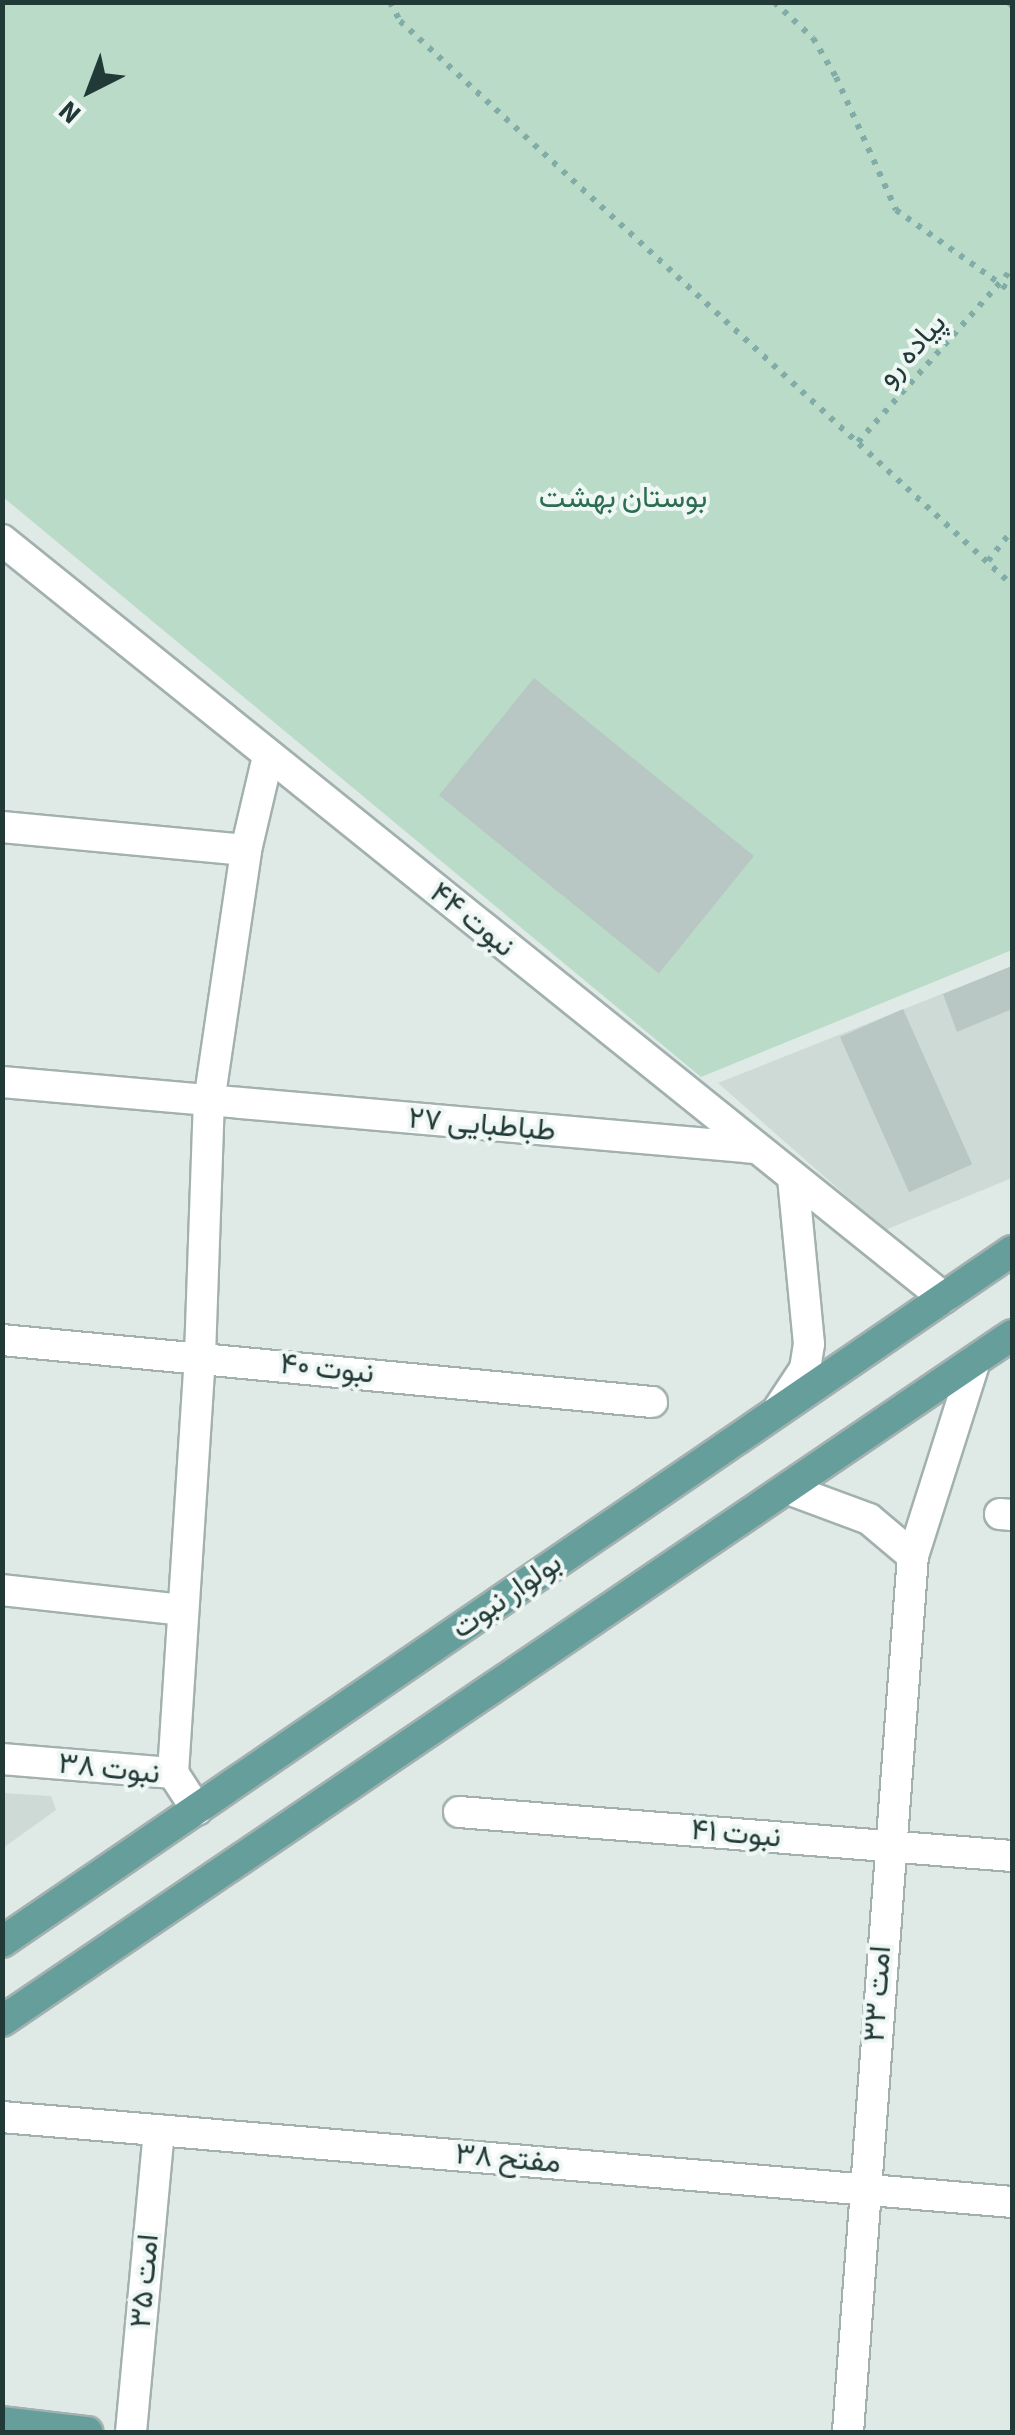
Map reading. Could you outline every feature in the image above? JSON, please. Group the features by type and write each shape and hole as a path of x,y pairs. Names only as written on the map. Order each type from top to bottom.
{"main road":[{"name":"بولوار نبوت","path":"2,1942 1012,1251"},
{"path":"2,2021 1012,1335"},
{"path":"2,2422 87,2432"}],"street":[{"name":"نبوت ۴۴","path":"2,540 944,1298"},
{"path":"2,568 42,571"},
{"path":"173,1773 200,1356 208,1102 246,850 268,756"},
{"path":"2,827 246,850"},
{"name":"طباطبایی ۲۷","path":"2,1082 754,1148"},
{"path":"779,1408 805,1369 809,1344 793,1179"},
{"name":"نبوت ۴۰","path":"2,1340 652,1402"},
{"name":"امت ۳۳","path":"848,2432 888,1846 913,1556 975,1361"},
{"path":"788,1489 869,1519 913,1556"},
{"path":"2,1590 183,1610"},
{"name":"نبوت ۳۸","path":"2,1759 173,1773 197,1810"},
{"name":"نبوت ۴۱","path":"459,1812 1012,1856"},
{"name":"مفتح ۳۸","path":"2,2117 1012,2202"},
{"name":"امت ۳۵","path":"130,2432 159,2130"}],"path":[{"path":"390,2 400,21 1012,585"},
{"path":"774,2 813,38 836,77 896,210 999,288 1012,292"},
{"name":"پیاده رو","path":"858,442 1012,269"},
{"path":"988,561 1012,530"}],"shaded area":[{"path":"1012,966 1012,1178 885,1230 718,1083"},
{"path":"2,1793 51,1796 56,1810 3,1848"}],"green space":[{"name":"بوستان بهشت","path":"3,3 1012,3 1012,950 701,1077 3,497"}],"building":[{"path":"534,678 754,856 659,973 439,795"},
{"path":"1012,966 1012,1009 957,1032 943,994"},
{"path":"903,1009 972,1164 909,1192 840,1037"}]}
